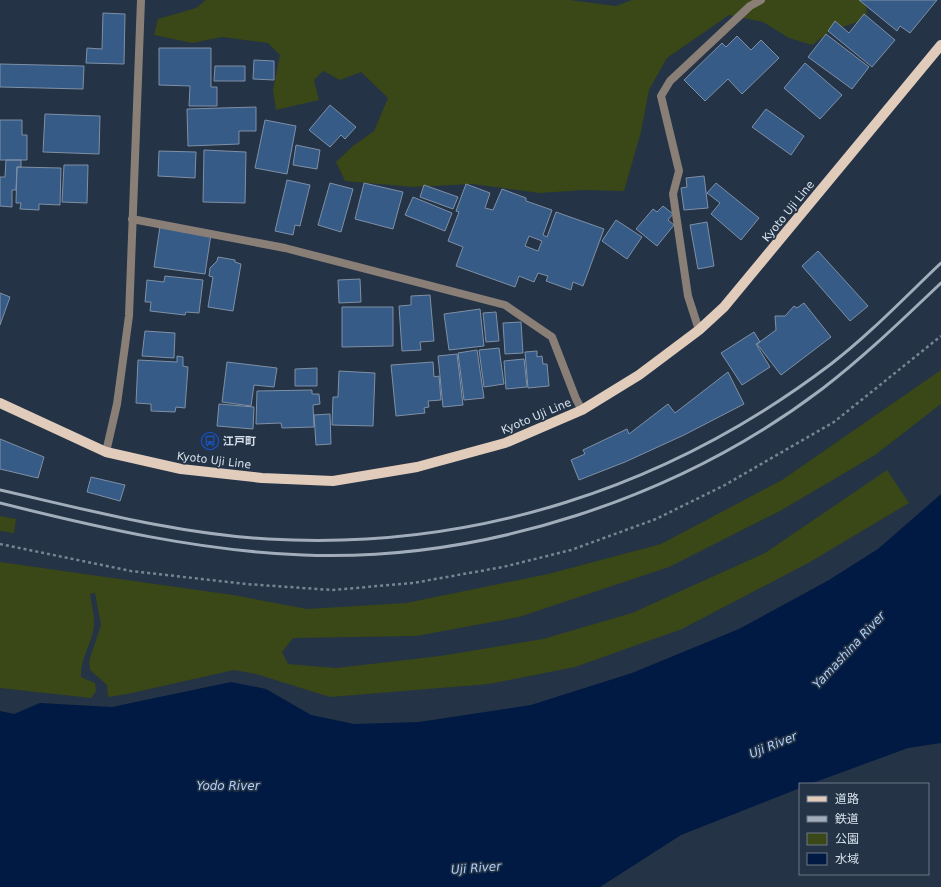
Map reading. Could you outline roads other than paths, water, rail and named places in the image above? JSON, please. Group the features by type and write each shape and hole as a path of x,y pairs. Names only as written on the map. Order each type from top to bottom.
{"main road":[{"name":"Kyoto Uji Line","path":"0,403 106,452 181,469 262,478 333,481 417,467 505,443 582,410 639,374 699,330 724,307 941,45"}],"street":[{"path":"106,452 117,404 128,316 141,0"},
{"path":"699,330 688,296 673,194 679,171 661,96 670,81 750,6 761,0"},
{"path":"132,219 285,248 505,305 552,337 576,399 582,410"}],"water":[{"name":"Yodo River","path":"941,494 941,743 908,748 813,783 799,783 799,788 681,835 600,887 0,887 0,711 14,714 40,703 112,707 231,682 266,689 311,715 354,724 419,722 531,705 632,673 739,629 829,580 878,549"}],"railway":[{"path":"0,490 167,527 268,539 344,540 420,534 493,522 565,502 635,477 703,445 768,408 831,364 873,328 941,263"},
{"path":"0,503 150,537 226,549 265,553 303,555 371,554 440,547 509,534 576,516 642,491 706,462 766,428 838,377 883,338 941,283"}],"place":[{"name":"江戸町","path":"210,441"}],"water label":[{"name":"Yamashina River","path":"849,650"},
{"name":"Uji River","path":"773,745"},
{"name":"Uji River","path":"476,868"}]}
